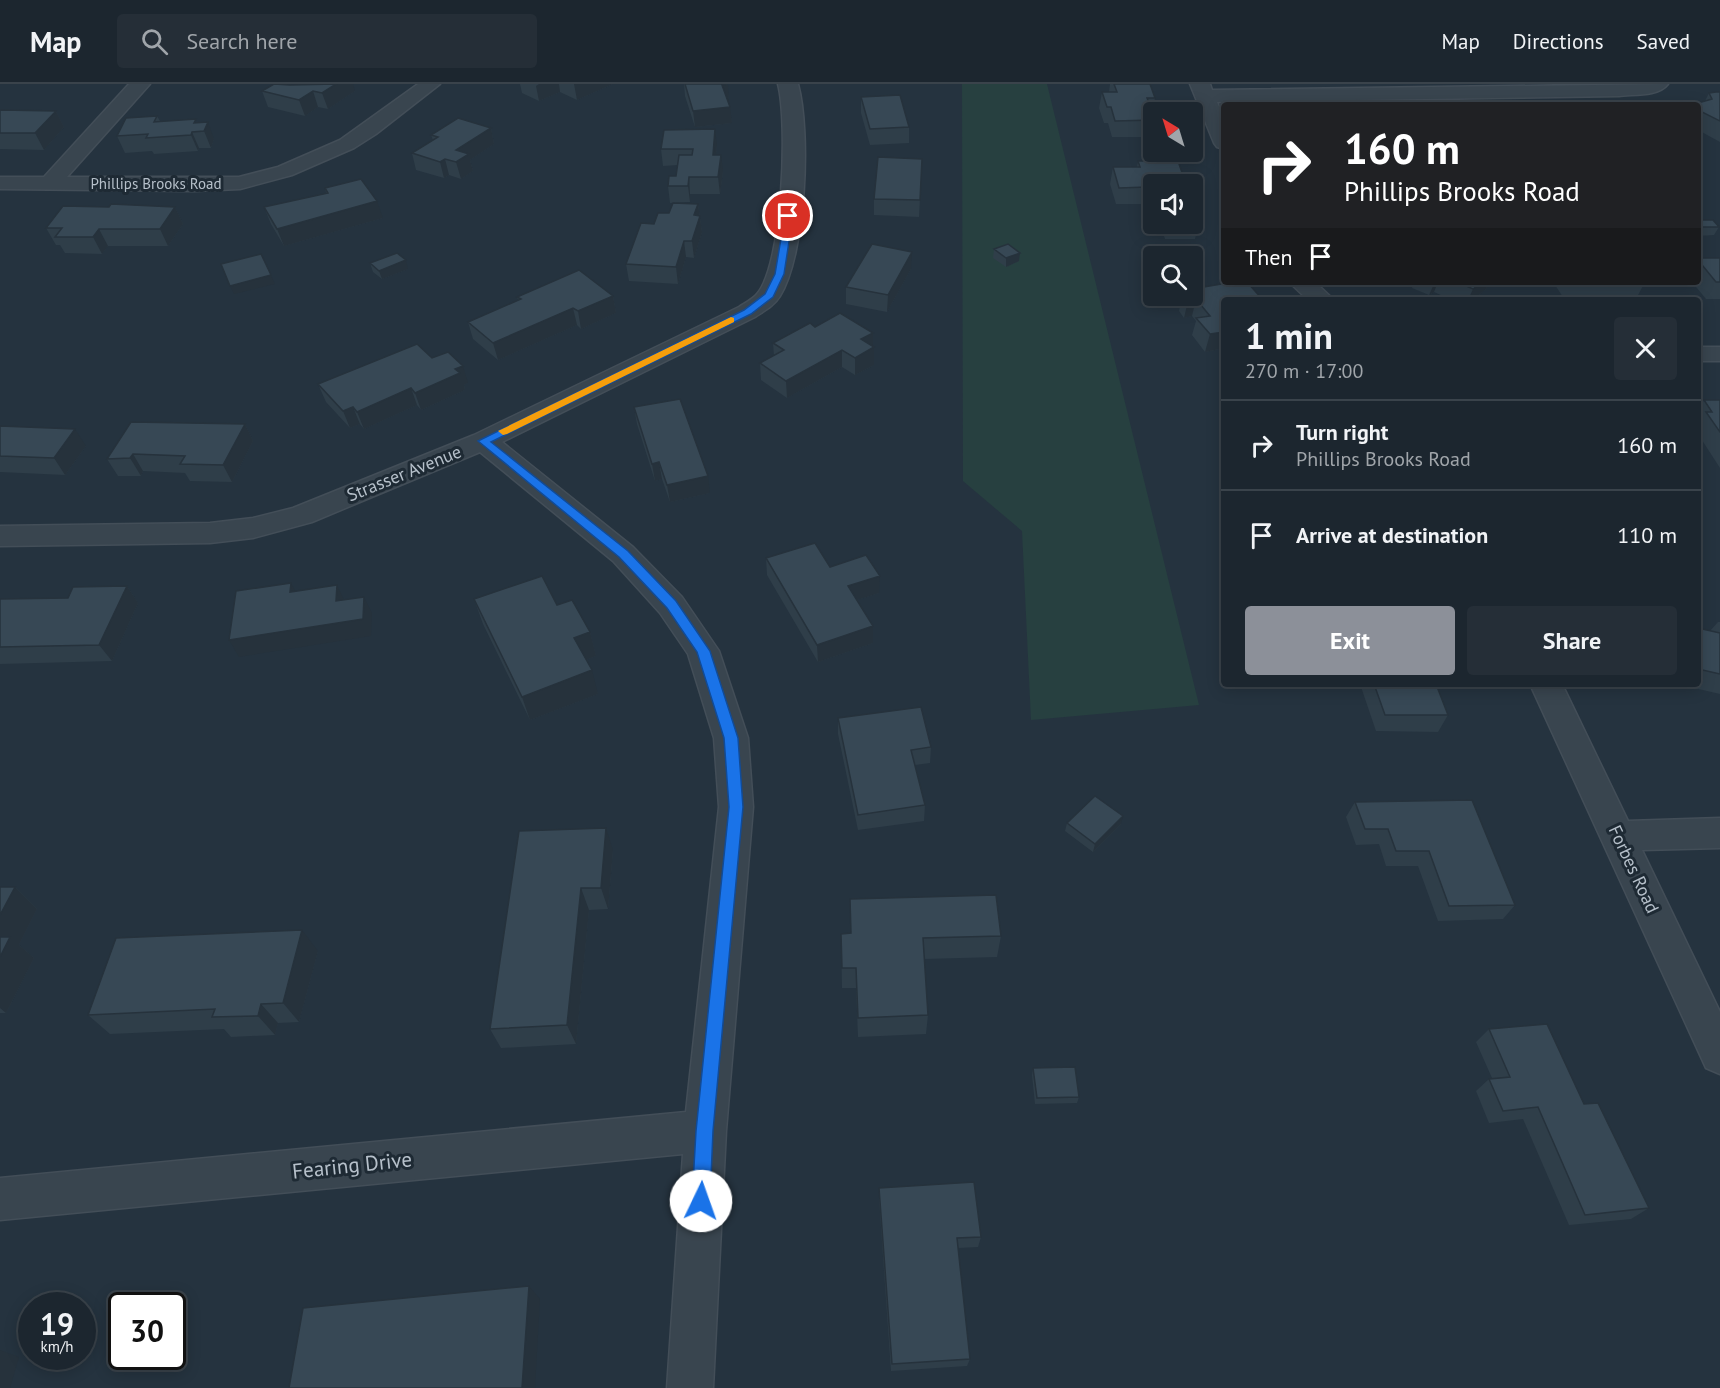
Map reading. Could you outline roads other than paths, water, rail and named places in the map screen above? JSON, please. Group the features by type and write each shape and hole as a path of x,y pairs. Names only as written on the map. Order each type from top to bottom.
{"street":[{"path":"50,183 140,84"},
{"name":"Phillips Brooks Road","path":"0,183 194,185 240,183 285,171 347,144 430,84"},
{"path":"483,441 747,312 770,295 779,274 786,238 796,132 788,84"},
{"path":"1221,136 1202,90 1405,95 1619,90 1652,87 1658,84"},
{"path":"1304,285 1318,297"},
{"path":"1701,354 1720,354"},
{"name":"Strasser Avenue","path":"0,536 210,533 253,528 302,515 483,441 623,554 671,604 703,651 731,738 736,807 705,1131 690,1388"},
{"name":"Forbes Road","path":"1547,687 1720,1055"},
{"path":"1618,836 1720,832"},
{"name":"Fearing Drive","path":"0,1199 705,1131"}]}
